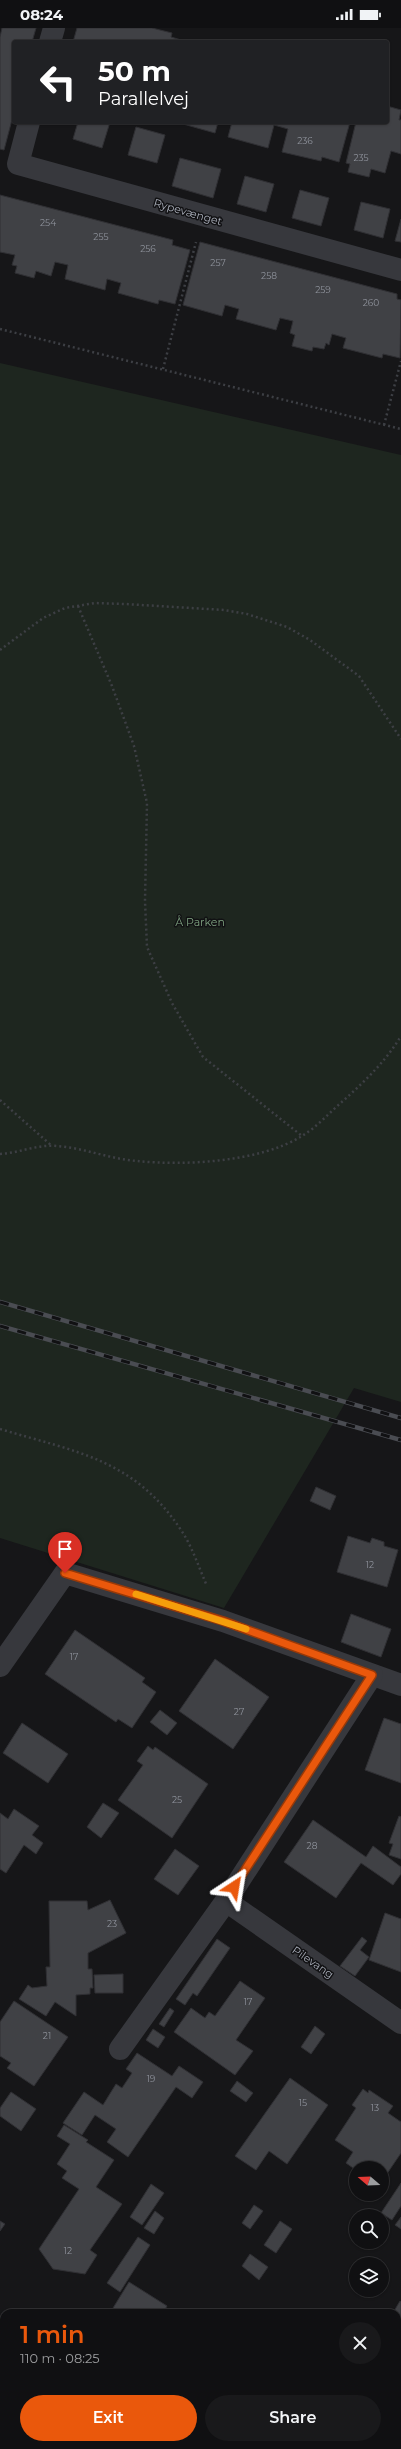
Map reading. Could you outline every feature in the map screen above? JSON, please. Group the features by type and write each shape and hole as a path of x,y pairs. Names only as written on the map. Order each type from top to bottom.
{"street":[{"path":"51,40 54,28"},
{"name":"Rypevænget","path":"28,124 18,164 401,270"},
{"path":"0,1666 65,1573 223,1621 401,1685"},
{"path":"120,2049 226,1901 372,1675"},
{"name":"Pilevang","path":"226,1901 401,2023"}],"path":[{"path":"163,369 203,216"},
{"path":"0,329 401,429"},
{"path":"384,425 401,361"},
{"path":"0,650 43,618 65,608 78,606 103,604 224,610 253,616 287,627 310,640 359,676 401,739"},
{"path":"78,606 112,686 134,746 147,803 145,901 147,947 172,1003 203,1057 302,1136"},
{"path":"0,1154 52,1146 137,1161 233,1160 272,1150 302,1136 366,1081 392,1051 401,1036"},
{"path":"0,1100 52,1146"},
{"path":"0,1429 104,1461 135,1480 157,1498 182,1531 223,1621"}],"green space":[{"name":"Å Parken","path":"0,363 401,455 401,1402 354,1388 224,1608 0,1538"}],"building":[{"path":"2,28 36,28 33,40 12,40 12,120 4,150 0,149 0,37"},
{"path":"77,28 152,28 172,33 171,37 181,40 74,40"},
{"path":"389,107 401,110 399,120 401,120 401,154 391,151 385,173 371,169 369,177 348,172 350,164 346,163 356,124 389,124"},
{"path":"77,124 109,124 102,148 73,139"},
{"path":"183,124 217,124 215,133"},
{"path":"231,124 349,124 339,162 322,157 321,161 282,152 288,129 274,125 268,148 228,137"},
{"path":"136,127 165,135 157,163 128,155"},
{"path":"180,158 221,169 213,198 172,186"},
{"path":"245,176 274,184 266,212 237,204"},
{"path":"300,190 329,198 321,226 292,218"},
{"path":"0,195 173,240 172,245 190,250 175,304 159,300 158,304 118,293 121,283 107,279 105,290 65,279 68,265 55,262 51,276 36,271 34,278 15,273 17,266 12,265 15,255 0,252"},
{"path":"361,202 390,209 383,238 354,230"},
{"path":"401,219 401,242 395,241"},
{"path":"200,242 397,294 397,299 401,300 400,358 383,354 382,358 343,348 346,338 332,334 329,345 326,343 324,349 313,347 312,351 292,346 295,335 290,333 293,321 280,318 276,330 236,319 239,309 225,305 222,316 183,305"},
{"path":"316,1487 336,1496 330,1510 310,1501"},
{"path":"348,1536 370,1543 372,1538 384,1542 384,1546 398,1550 387,1587 337,1572"},
{"path":"351,1614 391,1629 381,1657 341,1642"},
{"path":"75,1630 145,1678 142,1682 156,1692 132,1728 118,1719 116,1722 45,1674"},
{"path":"215,1659 269,1697 233,1749 179,1711"},
{"path":"160,1710 177,1723 167,1735 150,1722"},
{"path":"384,1718 401,1724 401,1783 365,1770"},
{"path":"22,1723 68,1754 48,1783 3,1753"},
{"path":"148,1746 153,1750 155,1747 208,1784 172,1838 118,1800 143,1765 137,1761"},
{"path":"103,1803 119,1813 101,1838 87,1827"},
{"path":"14,1809 39,1826 32,1835 43,1843 36,1854 24,1845 6,1873 0,1869 0,1813 8,1819"},
{"path":"399,1816 401,1817 401,1859 389,1855 393,1844 389,1843"},
{"path":"313,1820 366,1857 373,1846 401,1867 401,1874 393,1885 361,1863 336,1898 284,1862"},
{"path":"175,1849 199,1866 178,1895 154,1879"},
{"path":"110,1900 126,1933 88,1953 88,1969 92,1969 93,1988 90,1988 90,1994 76,1995 76,2016 55,2002 46,2016 19,1999 28,1985 32,1988 47,1986 46,1967 50,1967 49,1901 87,1901 88,1910"},
{"path":"385,1913 401,1919 401,1972 369,1960"},
{"path":"362,1937 367,1941 360,1950 369,1957 355,1976 340,1966"},
{"path":"217,1939 230,1948 197,1996 193,1993 185,2005 176,1999"},
{"path":"123,1974 123,1993 95,1993 94,1975"},
{"path":"240,1981 265,1998 236,2040 253,2051 235,2075 174,2032 191,2008 205,2018 209,2012 215,2016"},
{"path":"14,2001 68,2037 34,2086 7,2068 11,2063 0,2056 0,2022"},
{"path":"170,2008 174,2011 164,2027 159,2024"},
{"path":"315,2026 325,2034 311,2054 301,2047"},
{"path":"153,2029 165,2037 158,2048 146,2040"},
{"path":"137,2053 172,2076 179,2066 203,2082 192,2098 176,2087 128,2157 107,2142 116,2129 95,2115 82,2135 63,2123 84,2092 103,2105 116,2084 122,2088 132,2073 126,2069"},
{"path":"290,2078 328,2105 287,2164 269,2151 256,2170 235,2156"},
{"path":"237,2081 253,2093 246,2102 230,2091"},
{"path":"363,2089 368,2093 369,2090 393,2106 388,2113 401,2122 401,2153 389,2171 389,2161 349,2161 349,2165 346,2163 353,2152 335,2140 356,2108 352,2105"},
{"path":"11,2092 36,2109 21,2131 0,2116 0,2108"},
{"path":"64,2125 88,2140 86,2142 114,2160 96,2187 122,2204 90,2250 97,2255 85,2274 53,2269 39,2249 79,2189 62,2178 67,2171 57,2164 70,2144 57,2136"},
{"path":"401,2183 401,2206 392,2220 389,2218 389,2209 384,2209"},
{"path":"151,2184 164,2193 142,2225 130,2217"},
{"path":"254,2205 263,2211 250,2229 242,2223"},
{"path":"155,2211 164,2218 154,2234 144,2228"},
{"path":"401,2217 401,2229 395,2225"},
{"path":"0,2221 5,2224 0,2231"},
{"path":"280,2221 292,2229 276,2253 264,2245"},
{"path":"138,2237 150,2245 120,2292 107,2283"},
{"path":"250,2254 268,2267 259,2280 242,2266"},
{"path":"129,2282 167,2306 165,2309 112,2309"},
{"path":"400,2301 401,2309 395,2309"}],"railway":[{"path":"0,1302 401,1418"},
{"path":"0,1326 401,1440"}],"slow traffic":[{"path":"136,1594 246,1629"}],"route":[{"path":"65,1573 223,1621 372,1675 234,1887"}]}
